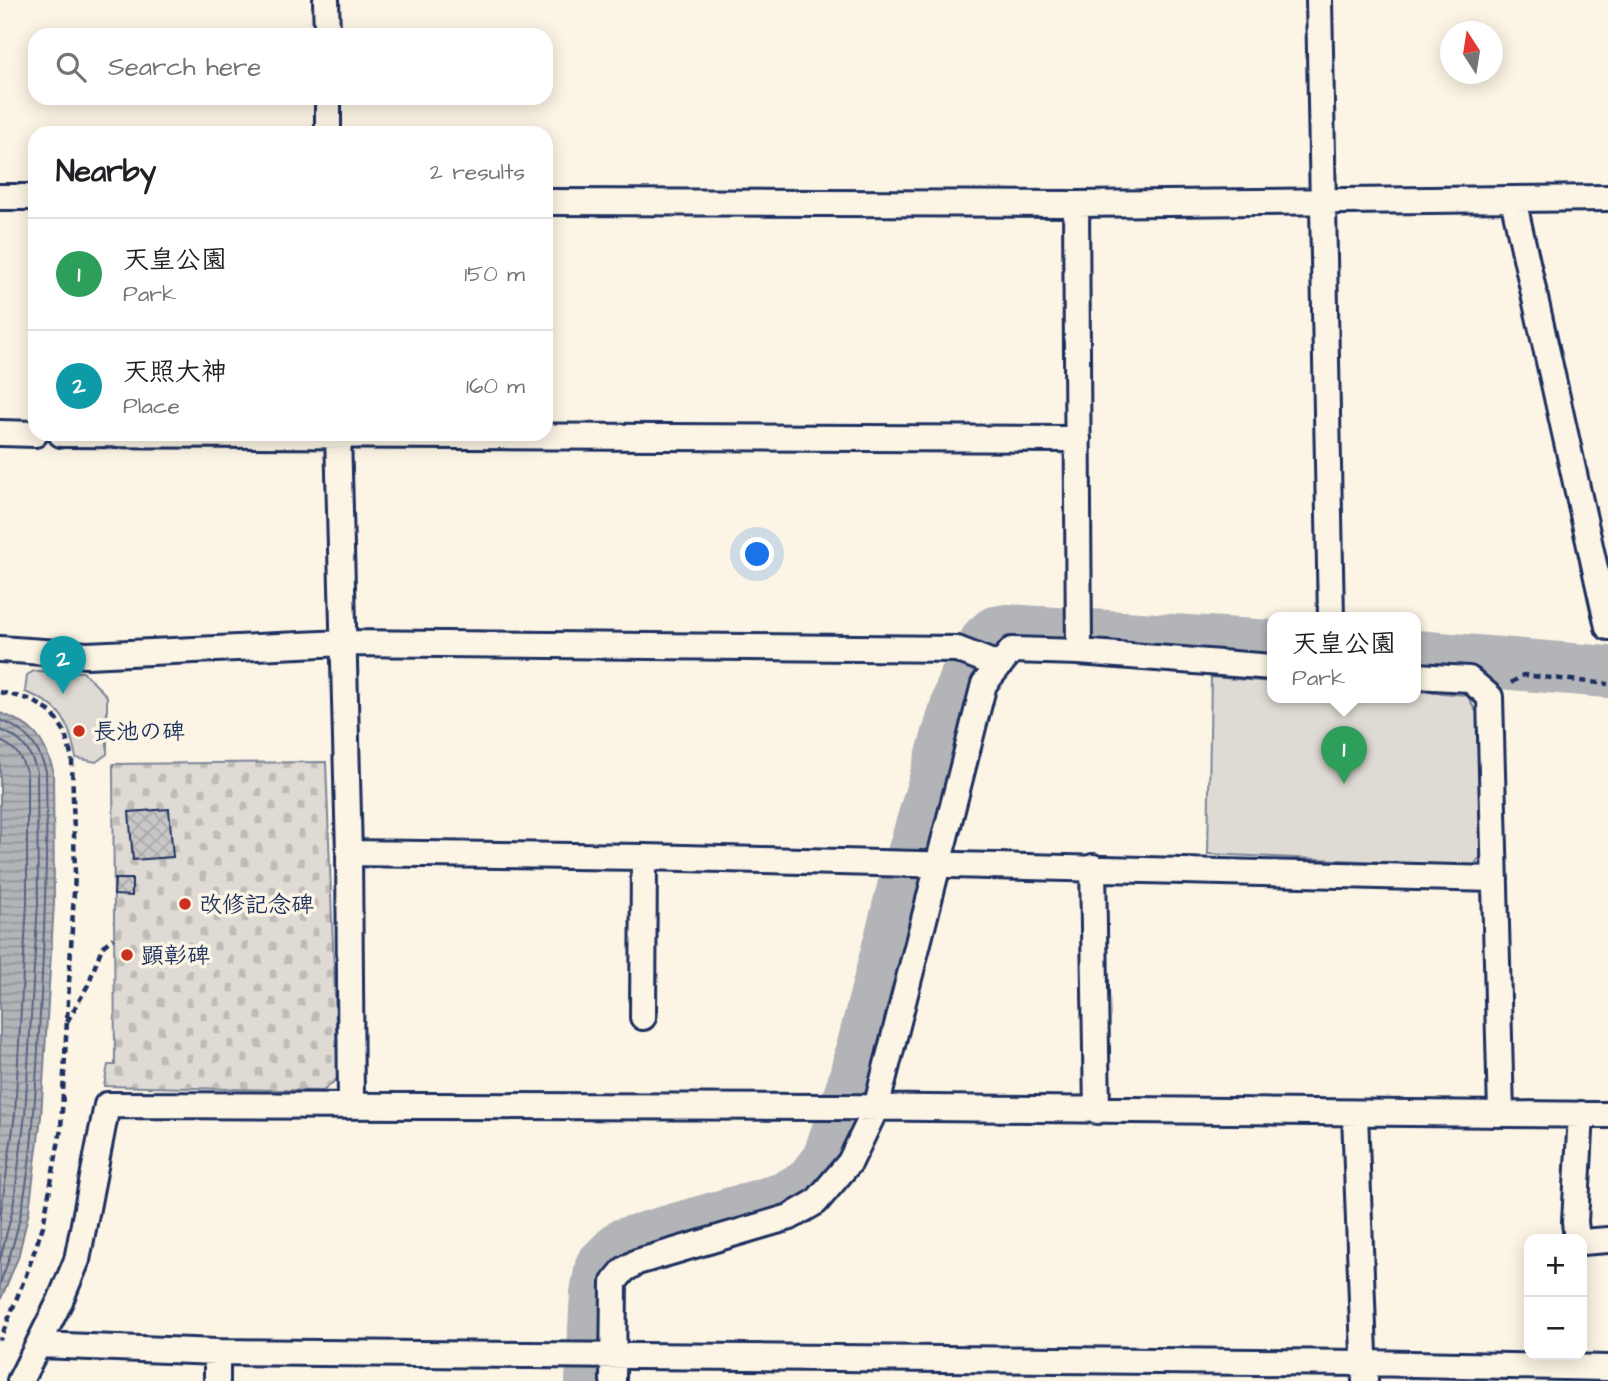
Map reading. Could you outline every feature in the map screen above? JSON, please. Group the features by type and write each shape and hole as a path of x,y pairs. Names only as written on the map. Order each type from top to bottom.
{"street":[{"path":"326,0 327,28"},
{"path":"1319,0 1331,612"},
{"path":"328,105 328,126"},
{"path":"0,197 28,197"},
{"path":"553,202 1076,204 1608,198"},
{"path":"1513,199 1608,627"},
{"path":"1076,204 1079,639"},
{"path":"0,433 28,434"},
{"path":"553,436 1078,439"},
{"path":"338,441 349,853 351,1106"},
{"path":"613,1381 598,1356 614,1282 624,1270 637,1262 790,1217 816,1202 850,1163 854,1108 918,863 993,663 1012,650 1079,639 1267,666"},
{"path":"0,649 87,655 343,643 957,649 993,663"},
{"path":"1421,676 1469,679 1490,697 1501,1113"},
{"path":"349,853 644,856 1495,879"},
{"path":"643,1017 644,856"},
{"path":"1093,867 1097,1111"},
{"path":"20,1381 77,1260 107,1105 1608,1115"},
{"path":"1355,1114 1364,1372"},
{"path":"1576,1234 1581,1114"},
{"path":"1587,1242 1608,1240"},
{"path":"39,1345 217,1352 598,1356 1364,1372 1559,1361 1608,1368"},
{"path":"217,1352 217,1381"}],"path":[{"path":"1490,697 1523,675 1608,684"},
{"path":"0,692 32,700 52,713 65,732 72,759 75,874 61,1129 43,1226 0,1340"},
{"path":"66,1024 88,985 102,947 113,937"}],"green space":[{"path":"34,671 83,672 107,696 107,754 96,762 76,758 70,734 61,716 47,703 25,692 27,675"},
{"path":"1211,677 1267,682 1267,703 1421,703 1421,691 1467,695 1477,713 1481,856 1473,866 1208,854"},
{"path":"326,762 338,1078 323,1091 104,1086 108,1065 115,1065 113,764"}],"water":[{"path":"0,713 21,722 35,734 45,749 53,770 54,903 41,1117 29,1211 18,1258 0,1301"}],"building":[{"path":"169,809 173,857 133,860 129,812"},
{"path":"115,879 132,879 132,896 114,895"}],"waterway":[{"path":"591,1381 596,1293 601,1266 623,1244 784,1198 809,1184 828,1159 853,1084 903,888 963,683 987,639 995,632 1006,630 1267,646"},
{"path":"1421,656 1608,672"}],"place":[{"name":"天照大神","path":"63,694"},
{"name":"長池の碑","path":"79,731"},
{"name":"天皇公園","path":"1344,784"},
{"name":"改修記念碑","path":"185,904"},
{"name":"顕彰碑","path":"127,955"}]}
